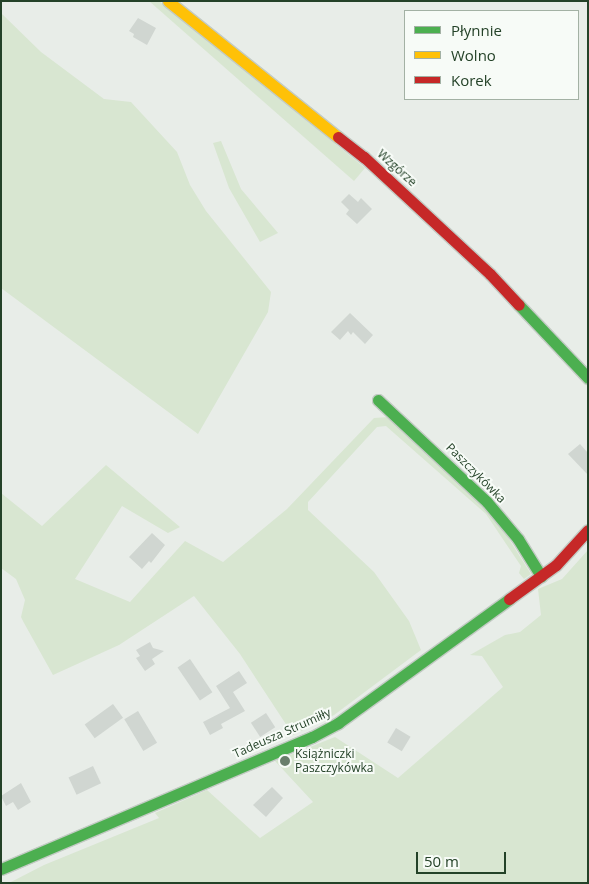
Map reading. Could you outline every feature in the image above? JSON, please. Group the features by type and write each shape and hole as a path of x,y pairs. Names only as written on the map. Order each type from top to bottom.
{"street":[{"name":"Wzgórze","path":"168,1 364,157 490,274 588,378"},
{"name":"Paszczykówka","path":"378,400 487,502 518,539 540,576"},
{"name":"Tadeusza Strumiłły","path":"1,869 312,737 338,723 556,565 588,530"}],"green space":[{"path":"149,1 159,1 365,168 354,181"},
{"path":"1,13 41,52 104,99 131,102 177,152 190,185 206,211 271,292 268,312 198,434 1,288"},
{"path":"221,141 241,189 278,233 260,242 229,188 213,143"},
{"path":"389,417 492,512 531,574 524,579 519,573 521,566 486,514 386,426 377,427 308,502 308,510 374,572 409,621 421,650 334,715 293,735 240,654 194,596 119,645 53,675 21,617 25,600 16,579 1,568 1,493 42,526 106,465 180,527 168,533 122,506 75,579 130,602 185,541 223,562 287,509 374,418"},
{"path":"588,550 588,883 9,883 44,865 159,818 155,813 207,790 260,838 313,802 275,761 335,737 398,778 503,687 482,656 470,655 505,635 520,632 541,615 538,589 562,579"}],"building":[{"path":"138,18 156,28 147,45 133,37 134,34 129,31"},
{"path":"349,194 358,202 361,198 372,209 357,224 346,214 349,210 341,202"},
{"path":"350,313 373,335 365,344 353,332 351,335 348,331 340,340 331,332"},
{"path":"580,444 588,453 588,475 568,454"},
{"path":"152,533 165,545 151,563 149,561 142,569 129,557"},
{"path":"150,642 153,648 164,651 152,659 155,664 145,671 136,658 140,656 136,650"},
{"path":"190,659 212,692 200,701 178,667"},
{"path":"239,671 247,683 233,692 245,711 221,724 223,728 210,735 203,722 230,708 216,686"},
{"path":"113,704 123,718 95,738 85,725"},
{"path":"138,711 157,743 143,751 124,719"},
{"path":"266,713 275,727 260,737 251,723"},
{"path":"396,728 411,737 402,751 387,743"},
{"path":"93,766 101,783 77,795 69,777"},
{"path":"21,783 31,802 18,810 13,802 6,806 1,796"},
{"path":"272,787 283,798 266,817 253,805"}],"traffic: fast":[{"path":"519,305 588,378"},
{"path":"378,400 487,502 518,539 541,576"},
{"path":"1,869 312,737 338,723 509,599"}],"traffic: slow":[{"path":"168,1 338,137"}],"traffic: jam":[{"path":"338,137 364,157 490,274 519,305"},
{"path":"509,599 556,565 588,530"}],"place":[{"name":"Książniczki Paszczykówka","path":"285,761"}]}
